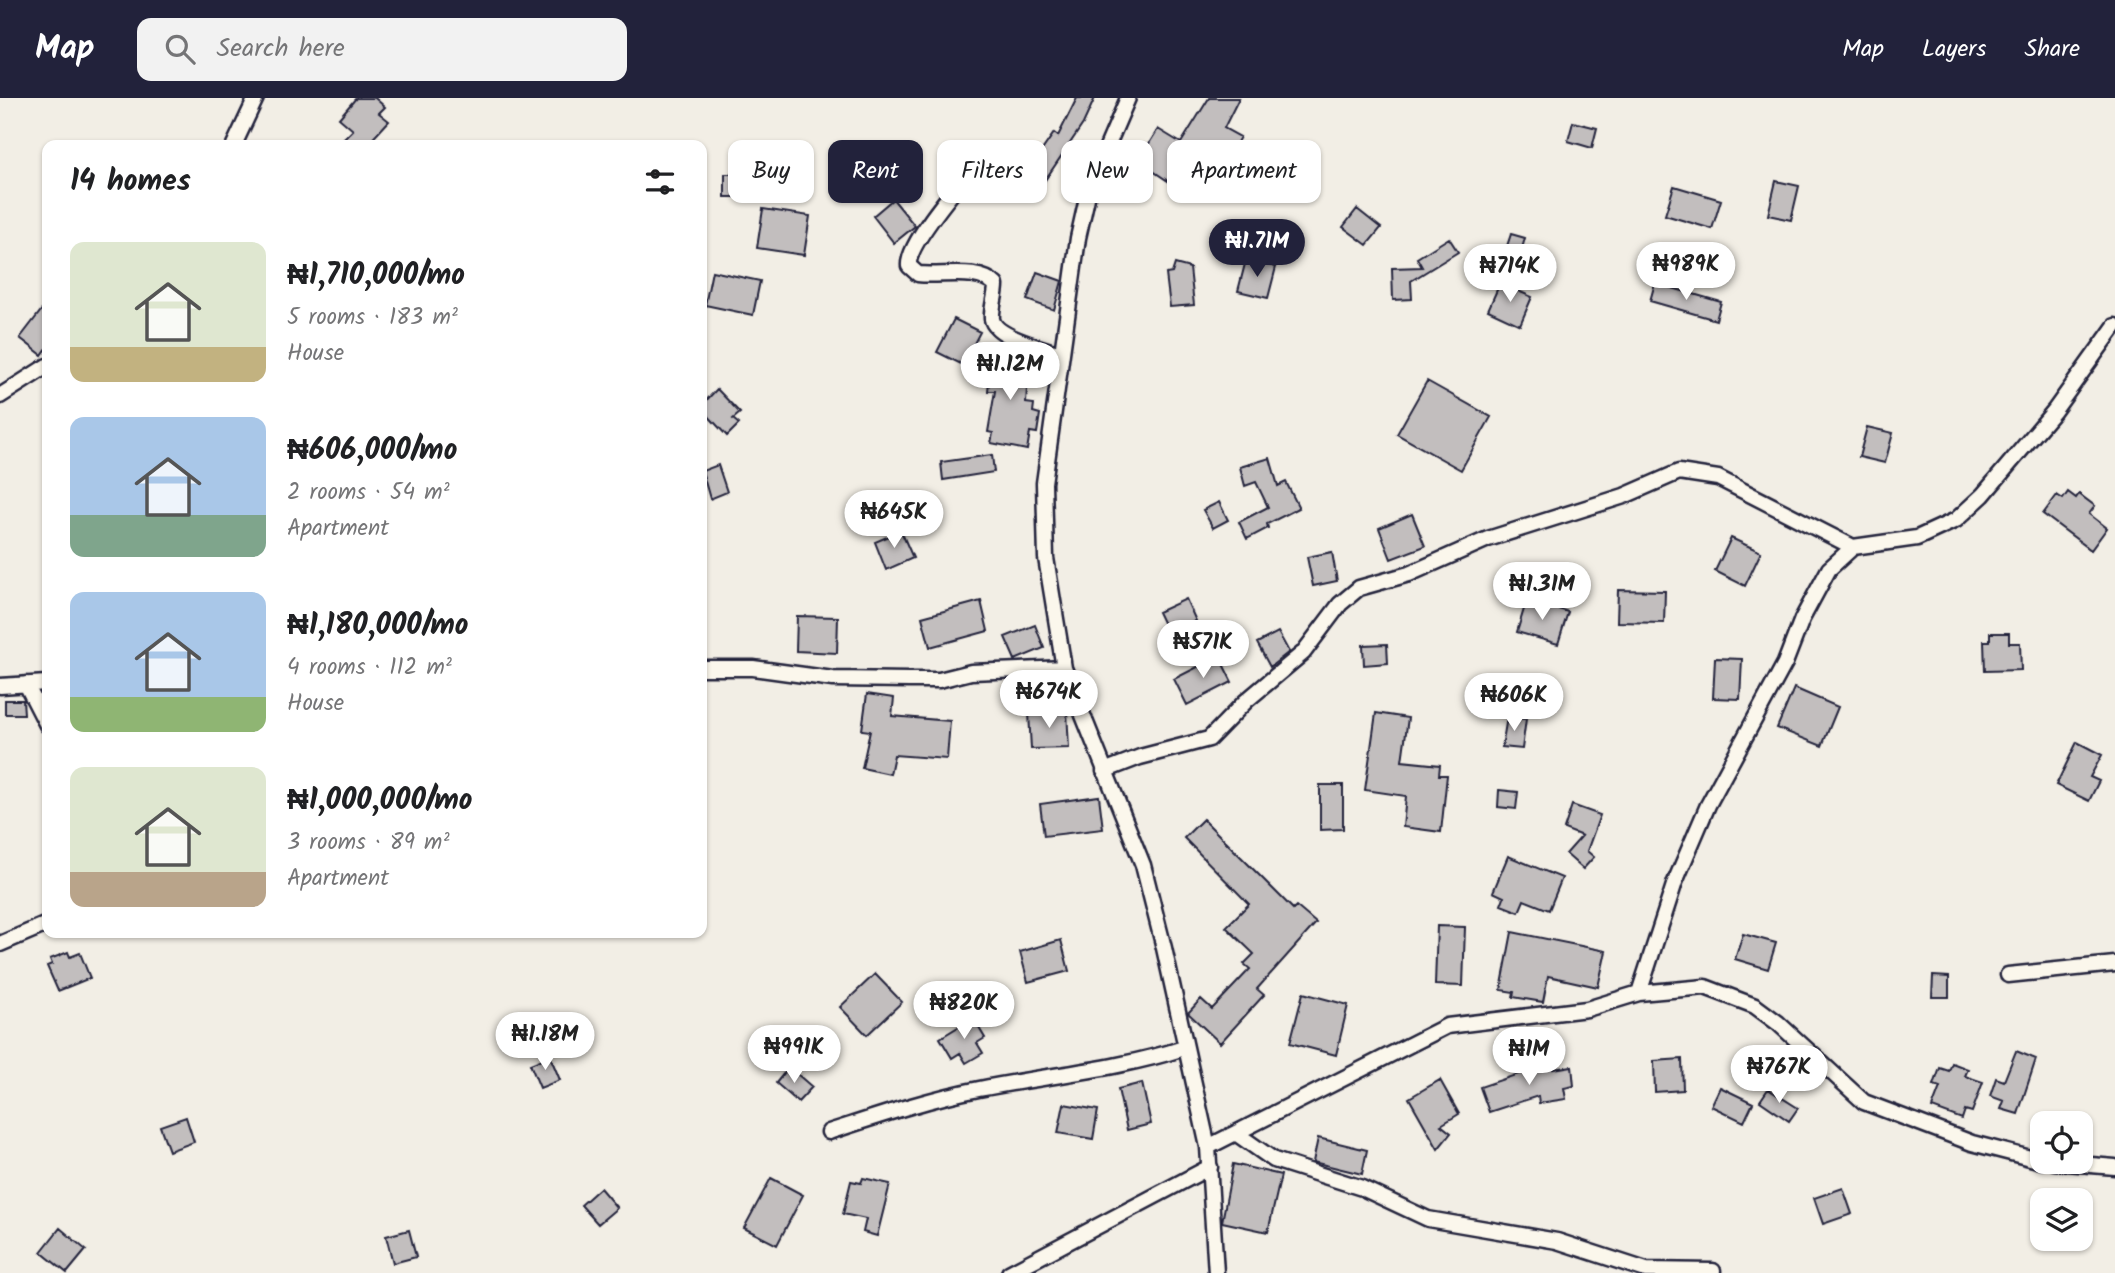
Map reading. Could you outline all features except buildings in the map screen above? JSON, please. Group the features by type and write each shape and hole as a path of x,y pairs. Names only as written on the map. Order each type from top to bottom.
{"street":[{"path":"236,140 256,98"},
{"path":"1128,98 1089,189 1078,238 1044,483 1046,558 1064,668 1143,865 1208,1147 1216,1273"},
{"path":"946,203 920,237 908,258 909,266 918,274 969,275 991,279 996,285 992,320 998,329 1019,340 1060,354"},
{"path":"1639,993 1675,882 1708,805 1746,729 1785,663 1802,619 1829,569 1853,547 1917,538 1956,520 1983,495 2054,411 2115,326"},
{"path":"0,396 42,369"},
{"path":"1104,772 1149,754 1209,739 1246,701 1303,653 1340,604 1359,588 1409,574 1488,539 1624,496 1679,472 1718,478 1853,547"},
{"path":"707,668 753,668 833,679 939,680 971,672 1064,668"},
{"path":"0,686 42,683"},
{"path":"26,684 42,715"},
{"path":"0,944 42,926"},
{"path":"2008,975 2115,964"},
{"path":"1208,1147 1447,1026 1587,1009 1639,993 1705,987 1755,1006 1778,1023 1864,1102 1972,1143 2030,1158"},
{"path":"829,1132 966,1092 1142,1062 1184,1048"},
{"path":"1237,1133 1274,1160 1362,1188 1427,1219 1558,1241 1646,1270 1713,1271"},
{"path":"2093,1165 2115,1167"},
{"path":"1009,1273 1210,1167"}]}
